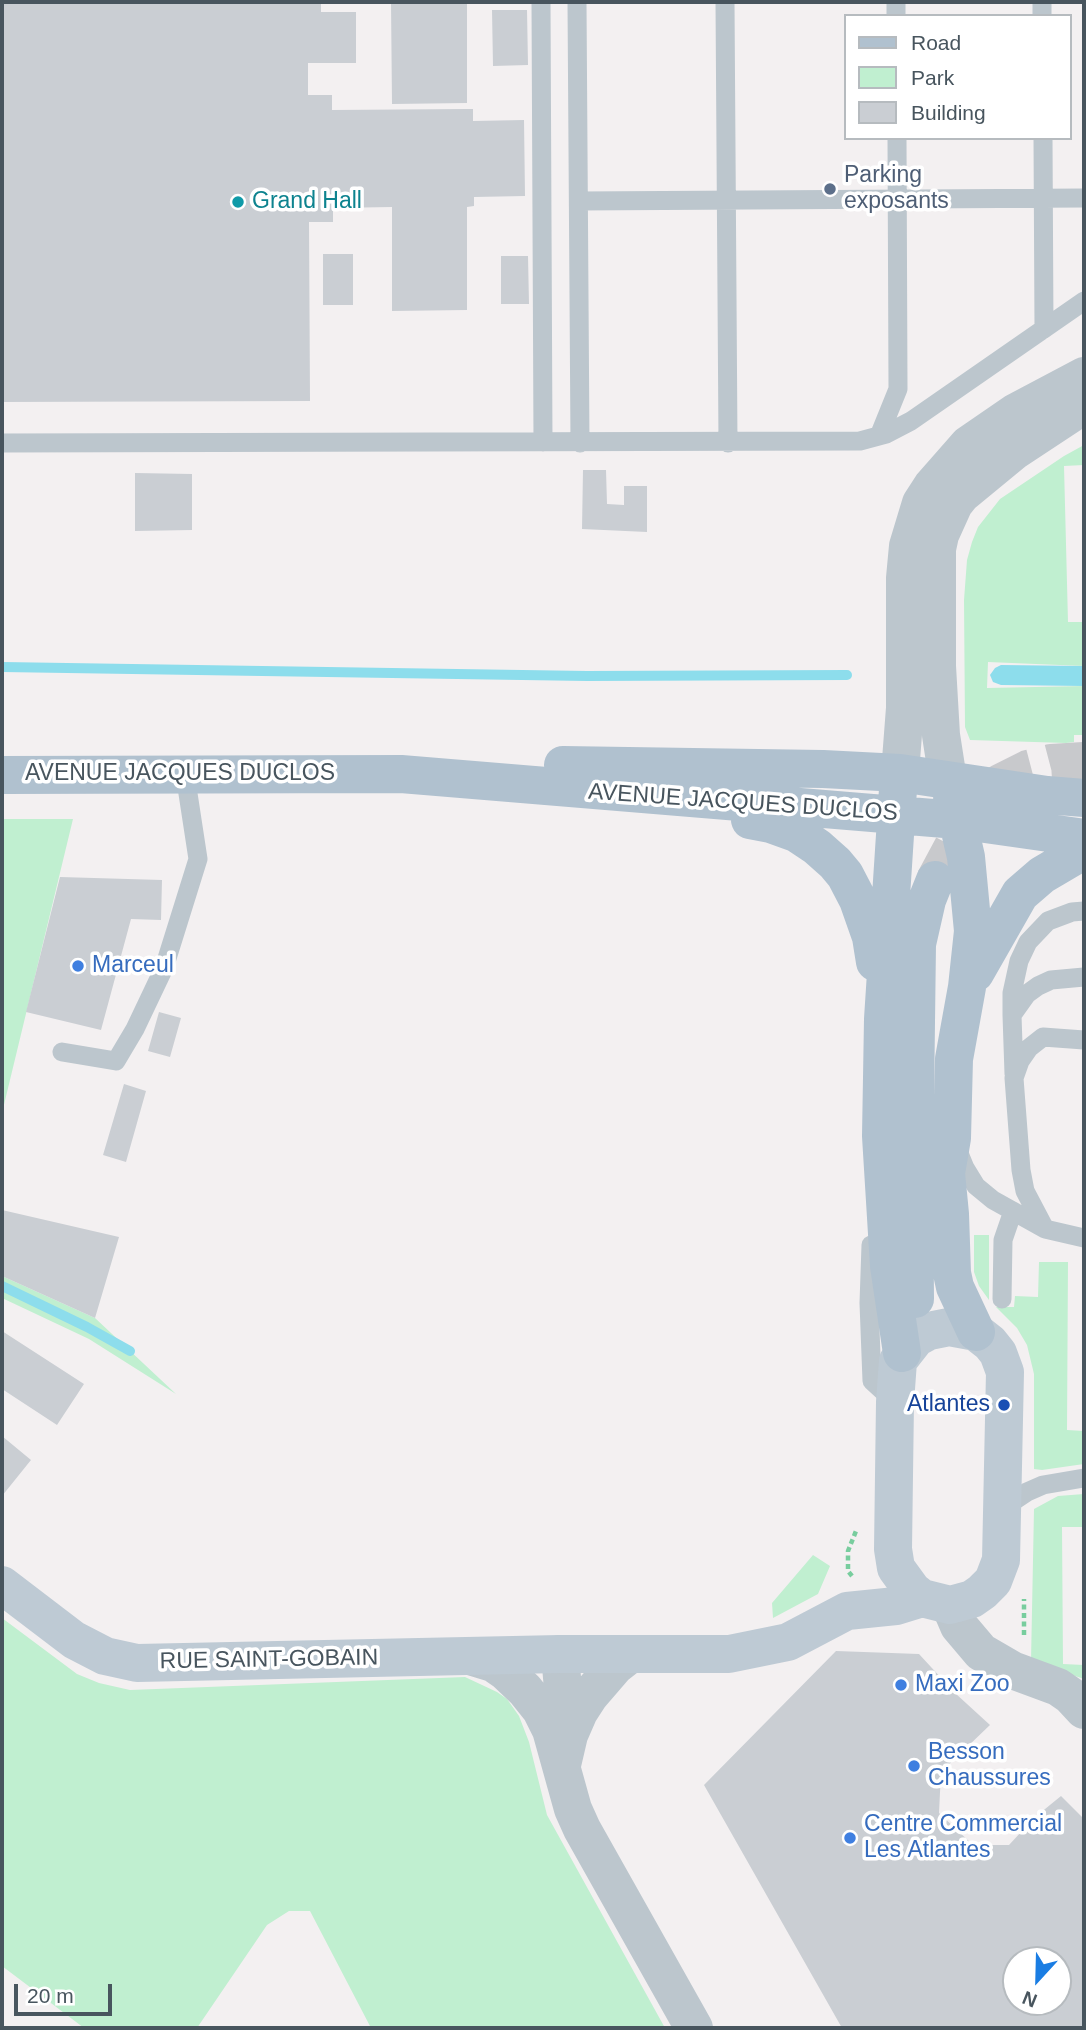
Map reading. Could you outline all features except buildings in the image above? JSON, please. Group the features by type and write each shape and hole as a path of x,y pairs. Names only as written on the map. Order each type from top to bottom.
{"main road":[{"name":"AVENUE JACQUES DUCLOS","path":"401,774 449,768 542,765 823,769 900,773 1084,798"},
{"path":"900,773 883,1019 881,1136 889,1266 909,1345"},
{"name":"AVENUE JACQUES DUCLOS","path":"2,775 401,774 957,820 1084,838"},
{"path":"948,780 966,857 973,931 967,987 954,1059 952,1138 946,1173 952,1273 976,1332"},
{"path":"565,789 661,803 771,824 796,832 817,846 845,875 858,900 871,937 883,1019"},
{"path":"967,987 1020,894 1042,875 1084,853"},
{"path":"909,1345 916,978 922,920 934,880"}],"street":[{"path":"900,773 905,708 905,578 908,546 921,503 932,486 968,445 1016,412 1084,376"},
{"path":"948,780 941,735 937,666 937,549 940,535 954,504 962,494 1013,452 1084,405"},
{"path":"847,1611 936,1601 972,1599 982,1592 998,1571 1003,1545 1005,1372 998,1353 976,1332 956,1327 940,1328 909,1345 896,1370 893,1549 896,1568 900,1576 936,1601 981,1652 1012,1670 1058,1687 1084,1710"},
{"path":"847,1611 893,1549"},
{"name":"RUE SAINT-GOBAIN","path":"2,1585 74,1640 105,1656 136,1663 560,1654 729,1654 788,1643 847,1611"},
{"path":"560,1654 564,1701 562,1765"},
{"path":"562,1765 569,1735 579,1712 615,1666 629,1655"},
{"path":"470,1656 493,1663 525,1690 541,1710 551,1730 567,1789 582,1829 694,2028"}],"lane":[{"path":"541,2 543,442"},
{"path":"577,2 580,443"},
{"path":"725,2 728,443"},
{"path":"879,436 898,389 897,140"},
{"path":"1043,140 1045,329"},
{"path":"579,201 1084,198"},
{"path":"2,443 860,441 879,436 920,415 1084,301"},
{"path":"898,389 920,415"},
{"path":"62,1052 116,1061 135,1029 164,968 198,859 185,774"},
{"path":"1045,1229 1025,1191 1021,1170 1014,1078 1013,993 1019,961 1028,942 1048,921 1072,912 1084,911"},
{"path":"1012,1015 1027,994 1038,986 1051,980 1084,977"},
{"path":"1014,1078 1020,1061 1029,1048 1043,1037 1084,1040"},
{"path":"881,1136 871,1232 869,1303 872,1381 895,1402"},
{"path":"952,1138 976,1186 1045,1229 1084,1238"},
{"path":"1002,1299 1003,1240 1013,1211"},
{"path":"1003,1508 1043,1485 1084,1478"}],"green space":[{"path":"1084,445 1084,465 1064,466 1068,622 1084,622 1084,666 988,662 987,688 1084,686 1084,735 1074,735 1074,742 1066,743 970,740 965,727 964,600 967,560 972,542 978,527 1000,499"},
{"path":"2,819 73,819 2,1113"},
{"path":"974,1235 989,1235 989,1300 979,1286 974,1272"},
{"path":"1039,1262 1068,1262 1067,1430 1084,1431 1084,1464 1042,1470 1034,1469 1034,1374 1027,1345 1017,1328 996,1307 1014,1307 1015,1296 1038,1297"},
{"path":"2,1276 95,1318 176,1394 89,1339 2,1298"},
{"path":"1084,1494 1084,1527 1062,1527 1063,1664 1084,1665 1084,1679 1031,1661 1034,1509 1058,1496"},
{"path":"813,1555 830,1566 818,1594 773,1618 772,1603"},
{"path":"2,1618 77,1674 99,1683 130,1690 465,1677 497,1692 507,1699 519,1716 529,1742 547,1815 665,2028 371,2028 310,1911 289,1911 267,1925 197,2028 84,2028 2,1966"}],"water":[{"path":"1001,665 1084,666 1084,686 1001,685 993,682 990,675"}],"waterway":[{"path":"2,667 587,676 847,675"},
{"path":"2,1286 130,1351"}],"tunnel":[{"path":"935,880 964,826 1000,783 1028,769 1051,763 1084,761"}],"place":[{"name":"Parking exposants","path":"830,189"},
{"name":"Grand Hall","path":"238,202"},
{"name":"Marceul","path":"78,966"},
{"name":"Atlantes","path":"1004,1405"},
{"name":"Maxi Zoo","path":"901,1685"},
{"name":"Besson Chaussures","path":"914,1766"},
{"name":"Centre Commercial Les Atlantes","path":"850,1838"}]}
